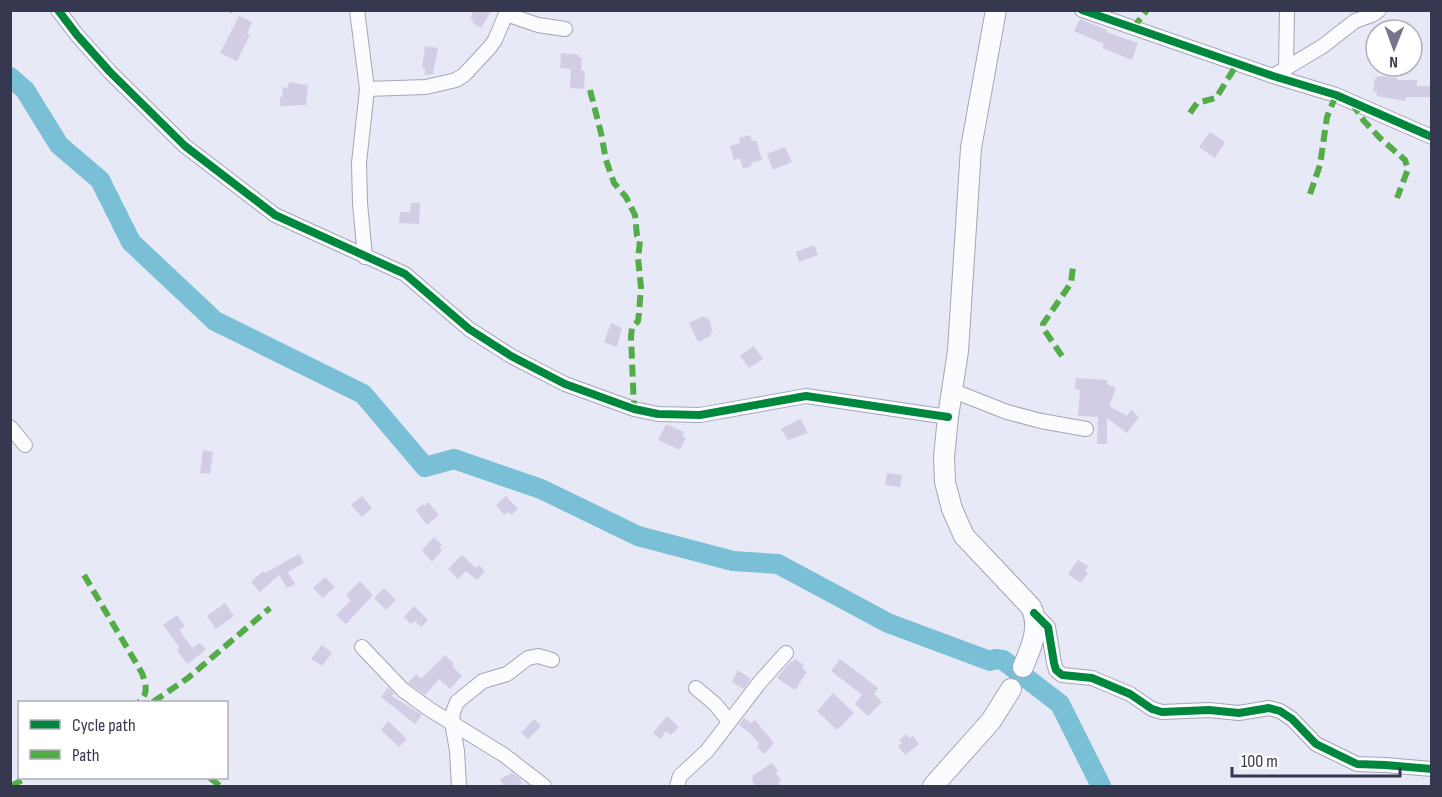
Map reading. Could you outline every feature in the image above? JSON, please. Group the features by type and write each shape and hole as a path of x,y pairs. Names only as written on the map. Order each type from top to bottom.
{"main road":[{"path":"996,10 971,148 958,351 951,390 944,457 945,482 952,509 964,536 1034,613 1036,622 1034,635 1023,667"},
{"path":"933,786 991,721 1011,690"}],"street":[{"path":"58,10 110,72 185,146 275,215 405,274 469,329 511,357 565,384 644,412 700,415 806,396 948,417"},
{"path":"357,10 367,89 359,163 365,257"},
{"path":"1082,10 1351,101 1431,136"},
{"path":"1286,69 1287,10"},
{"path":"1273,76 1344,31 1355,21 1379,10"},
{"path":"367,89 426,87 456,80 464,75 490,47 506,14 538,25 565,29"},
{"path":"951,390 1006,412 1086,429"},
{"path":"10,427 25,445"},
{"path":"1034,613 1048,627 1056,670 1062,675 1092,678 1130,694 1152,709 1162,712 1209,710 1239,713 1269,708 1280,711 1292,719 1316,744 1357,765 1431,769"},
{"path":"362,646 403,690 504,755 544,786"},
{"path":"677,786 680,777 707,751 786,653"},
{"path":"459,786 457,751 452,723 457,702 483,681 507,674 528,658 538,656 552,660"},
{"path":"696,688 715,704 729,721"}],"building":[{"path":"474,10 492,10 481,28 472,23 474,21 470,18"},
{"path":"239,16 252,22 247,34 250,35 237,61 220,53"},
{"path":"1080,19 1107,30 1106,32 1138,43 1132,60 1102,48 1104,44 1074,31"},
{"path":"425,46 438,48 433,74 425,75 425,68 422,68"},
{"path":"561,53 579,55 579,58 582,58 581,71 585,71 584,89 570,88 571,69 560,68"},
{"path":"1376,78 1417,80 1417,86 1430,86 1430,97 1406,97 1406,101 1376,96 1377,92 1373,91"},
{"path":"289,82 308,85 306,105 280,106 283,87 288,88"},
{"path":"1210,132 1225,142 1215,158 1199,147"},
{"path":"750,135 752,141 756,140 762,160 751,163 752,166 743,169 740,158 734,160 730,146 740,143 739,138"},
{"path":"785,147 792,162 773,170 767,154"},
{"path":"411,203 420,203 419,224 399,223 400,212 410,212"},
{"path":"814,245 818,255 799,262 796,252"},
{"path":"704,316 708,317 713,332 710,333 711,336 698,342 689,323"},
{"path":"611,323 622,328 617,347 604,342"},
{"path":"754,346 763,359 749,368 740,356"},
{"path":"1076,378 1107,380 1107,384 1116,388 1109,406 1127,416 1131,410 1139,417 1127,433 1107,418 1107,444 1097,444 1098,417 1078,416 1080,390 1075,389"},
{"path":"800,419 808,433 788,440 781,429"},
{"path":"666,424 684,432 682,436 686,438 680,450 658,440"},
{"path":"203,450 213,452 210,474 200,473"},
{"path":"887,473 902,475 900,487 885,485"},
{"path":"362,496 372,508 362,517 351,505"},
{"path":"506,496 518,509 511,515 508,512 504,515 496,505"},
{"path":"428,502 439,515 427,525 416,510"},
{"path":"434,537 442,545 439,547 442,550 432,562 422,550"},
{"path":"299,554 304,563 288,572 295,584 287,588 279,575 260,592 251,582 263,571 265,573"},
{"path":"462,555 476,568 479,565 485,571 477,580 466,571 458,579 448,569"},
{"path":"1078,560 1088,566 1085,571 1088,573 1081,583 1068,574"},
{"path":"325,577 335,587 323,598 313,588"},
{"path":"360,581 373,595 346,624 336,615 351,600 346,595"},
{"path":"384,588 396,600 386,610 374,598"},
{"path":"225,603 234,616 216,629 207,616"},
{"path":"414,606 428,620 421,627 415,621 411,624 404,617"},
{"path":"177,615 185,626 179,630 192,648 200,643 206,650 187,664 177,650 180,648 163,625"},
{"path":"322,645 332,653 322,666 311,659"},
{"path":"445,655 462,676 450,689 439,679 425,695 408,683 416,674 421,679"},
{"path":"795,659 804,665 802,668 807,672 795,690 777,678"},
{"path":"840,659 878,688 874,694 882,702 868,716 855,704 862,695 831,671"},
{"path":"738,670 751,679 744,689 732,682"},
{"path":"388,687 394,694 392,696 422,715 415,724 381,697"},
{"path":"833,693 854,713 837,730 817,711"},
{"path":"667,716 679,727 671,735 666,731 660,739 653,733"},
{"path":"744,718 751,723 755,720 774,743 764,754 757,747 759,744 750,733 739,725"},
{"path":"534,719 541,726 528,739 521,733"},
{"path":"388,721 407,739 399,747 381,730"},
{"path":"906,734 909,738 913,736 919,744 905,755 898,746 902,743 899,740"},
{"path":"772,763 778,771 776,773 781,781 778,783 781,786 756,786 751,780 752,776"},
{"path":"512,773 520,779 522,784 503,786 500,779"}],"waterway":[{"path":"10,77 25,90 59,145 100,180 131,242 215,321 363,394 425,467 454,459 541,489 638,536 733,561 778,564 888,623 990,661 1003,660 1060,704 1101,786"}],"marked path":[{"path":"1133,28 1147,10"},
{"path":"1190,113 1197,103 1216,98 1237,64"},
{"path":"590,90 606,160 614,183 626,197 635,215 637,236 640,241 639,313 631,336 634,409"},
{"path":"1310,194 1320,165 1327,117 1336,95"},
{"path":"1352,103 1364,121 1405,160 1408,169 1397,198"},
{"path":"1062,356 1043,328 1043,324 1071,283 1073,267"},
{"path":"84,575 142,673 145,692 140,701"},
{"path":"154,701 188,678 270,608"},
{"path":"11,786 24,779"},
{"path":"211,779 220,786"}],"cycle path":[{"path":"58,10 110,72 185,146 275,215 405,274 469,329 511,356 565,384 634,409 658,414 700,415 806,396 948,417"},
{"path":"1082,10 1273,76 1336,95 1432,137"},
{"path":"1034,613 1048,627 1056,670 1062,675 1092,678 1130,694 1152,709 1162,712 1209,710 1239,713 1269,708 1280,711 1292,719 1316,744 1357,764 1432,769"}]}
